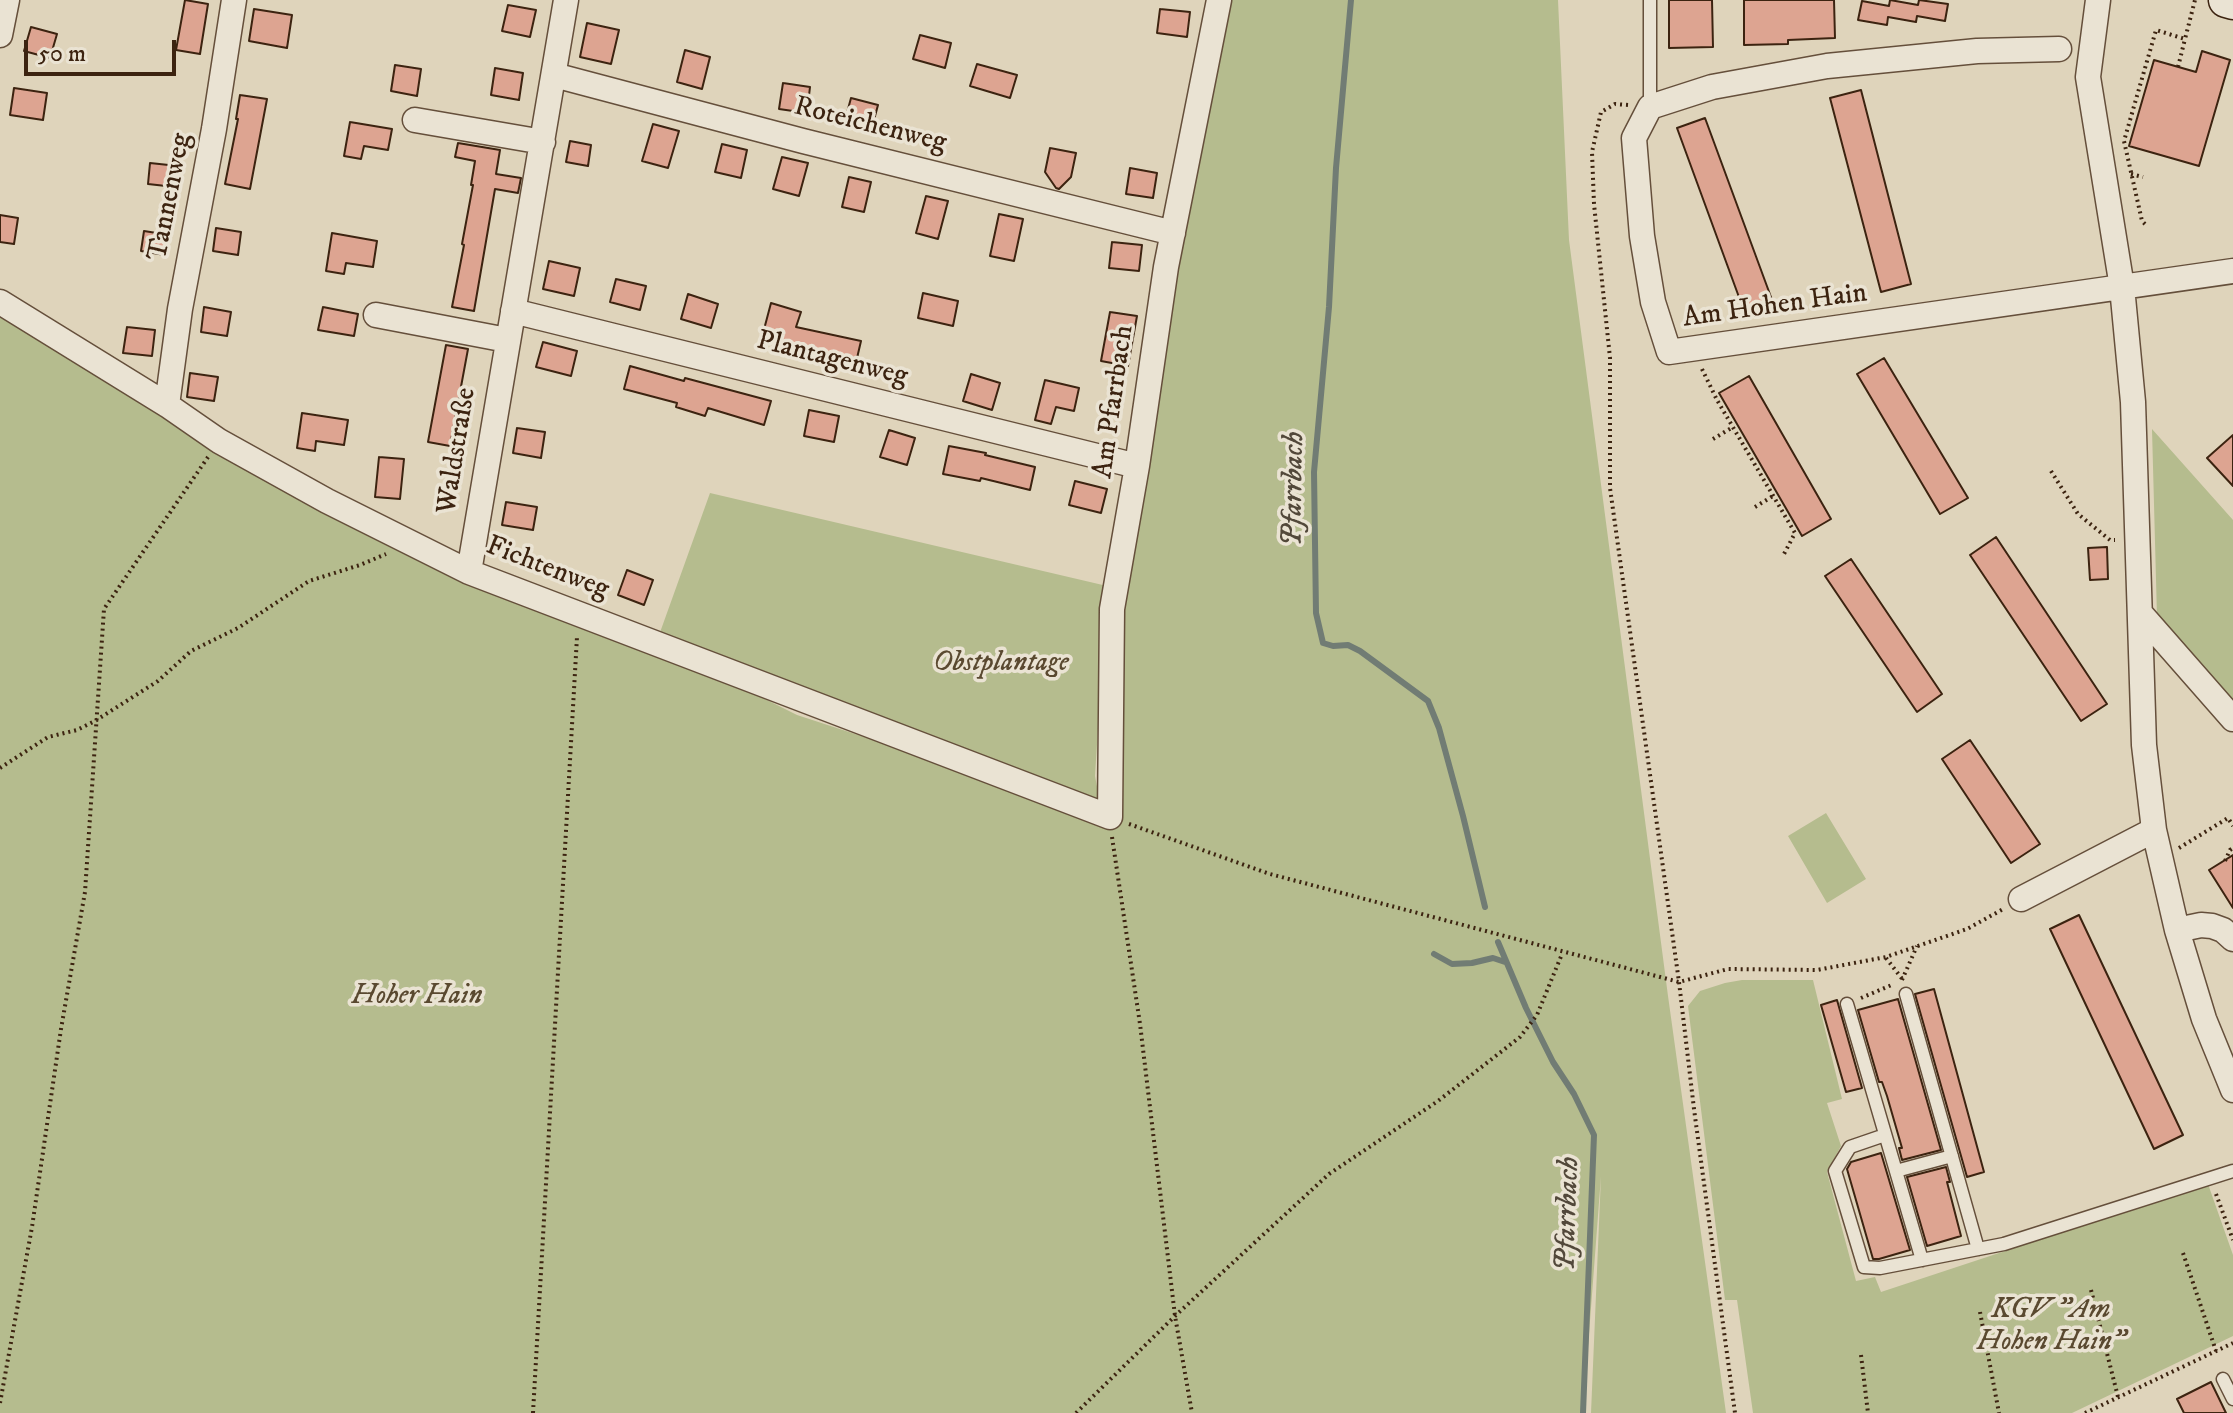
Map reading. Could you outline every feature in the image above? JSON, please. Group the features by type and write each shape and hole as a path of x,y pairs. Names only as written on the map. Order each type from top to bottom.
{"main road":[{"path":"2226,0 2233,2"}],"street":[{"path":"0,35 7,0"},
{"name":"Tannenweg","path":"167,405 180,309 214,129 234,0"},
{"name":"Waldstraße","path":"469,572 566,0"},
{"name":"Am Pfarrbach","path":"1110,817 1112,609 1166,267 1219,0"},
{"path":"2098,0 2088,77 2122,287 2133,402 2144,745 2154,830 2177,930 2204,1019 2233,1090"},
{"path":"1650,107 1712,87 1827,66 1977,51 2059,49"},
{"name":"Roteichenweg","path":"554,75 1173,233"},
{"name":"Am Hohen Hain","path":"1650,107 1634,138 1646,263 1653,302 1669,352 2233,271"},
{"path":"415,120 543,142"},
{"name":"Fichtenweg","path":"0,302 167,405 219,441 409,544 469,572 1110,817"},
{"name":"Plantagenweg","path":"513,311 1137,466"},
{"path":"376,315 507,340"},
{"path":"2140,613 2233,719"},
{"path":"2021,899 2154,830"},
{"path":"2177,930 2212,926 2233,939"}],"lane":[{"path":"1650,0 1650,107"},
{"path":"1906,994 1978,1249"},
{"path":"1847,1004 1922,1260"},
{"path":"1885,1135 1850,1147 1835,1171 1864,1267 1880,1268 2004,1244 2233,1171"},
{"path":"1896,1171 1952,1156"},
{"path":"2223,1379 2233,1399"}],"path":[{"path":"2178,67 2195,0"},
{"path":"2145,224 2124,141 2156,30 2185,39"},
{"path":"1650,107 1615,104 1601,112 1592,152 1594,204 1610,358 1610,488 1735,1413"},
{"path":"2131,174 2143,177"},
{"path":"1692,349 1795,533 1784,554"},
{"path":"1713,439 1733,427"},
{"path":"0,1403 32,1227 85,892 104,609 219,441"},
{"path":"2051,471 2078,514 2110,540 2137,538"},
{"path":"1755,507 1773,496"},
{"path":"0,768 48,737 77,730 95,721 158,681 191,651 238,628 309,581 360,565 409,544"},
{"path":"533,1413 579,612"},
{"path":"1192,1413 1175,1316 1140,1024 1110,817 1270,874 1679,982 1728,969 1817,970 1886,957 1967,929 2021,899"},
{"path":"2160,860 2228,818 2233,826"},
{"path":"2225,861 2233,848"},
{"path":"1847,1004 1903,980 1917,946"},
{"path":"1076,1413 1175,1316 1329,1174 1438,1101 1520,1037 1537,1015 1562,953"},
{"path":"1886,957 1903,980 1906,994"},
{"path":"2211,1178 2233,1240"},
{"path":"2183,1253 2216,1351"},
{"path":"2091,1290 2118,1397"},
{"path":"1980,1312 1999,1413"},
{"path":"2085,1413 2233,1343"},
{"path":"1861,1355 1868,1413"}],"green space":[{"name":"Hoher Hain","path":"1219,0 1558,0 1569,240 1726,1413 1591,1413 1601,1176 1583,1413 0,1413 0,308 327,501 651,642 797,715 1109,817 1112,609"},
{"path":"2152,429 2233,520 2233,706 2157,617"},
{"name":"Obstplantage","path":"710,493 1107,586 1095,776 1101,808 658,638"},
{"path":"1826,813 1866,879 1827,903 1788,836"},
{"name":"KGV \"Am Hohen Hain\"","path":"1742,980 1813,980 1842,1099 1827,1103 1841,1146 1827,1172 1856,1281 1875,1277 1881,1292 2208,1184 2233,1255 2233,1336 2072,1413 1753,1413 1737,1300 1725,1300 1688,1006 1700,991"}],"building":[{"path":"185,0 208,4 200,54 176,50"},
{"path":"1669,0 1712,0 1713,47 1669,48"},
{"path":"1744,0 1834,0 1835,38 1744,45"},
{"path":"1890,0 1918,5 1919,0 1948,4 1945,21 1917,16 1916,22 1888,17 1887,25 1858,20 1862,1 1889,6"},
{"path":"508,5 536,10 530,37 502,31"},
{"path":"254,9 292,15 287,48 249,41"},
{"path":"1160,9 1190,12 1187,37 1157,33"},
{"path":"587,23 619,30 611,64 580,57"},
{"path":"31,27 57,34 50,58 24,51"},
{"path":"920,35 951,43 945,68 913,59"},
{"path":"685,50 710,57 702,89 677,82"},
{"path":"2202,51 2230,60 2199,166 2129,146 2154,60 2196,72"},
{"path":"977,64 1017,75 1010,98 970,86"},
{"path":"395,65 421,69 417,96 391,91"},
{"path":"495,68 523,73 519,100 491,95"},
{"path":"783,83 810,87 807,113 779,109"},
{"path":"14,88 47,93 43,120 10,115"},
{"path":"1861,90 1911,284 1881,292 1830,98"},
{"path":"240,95 267,99 250,189 225,184"},
{"path":"851,98 878,105 871,131 844,124"},
{"path":"1705,118 1775,308 1747,319 1677,128"},
{"path":"350,122 392,129 388,150 364,146 361,159 344,156"},
{"path":"653,124 679,131 668,168 642,161"},
{"path":"570,141 591,145 588,166 566,162"},
{"path":"458,143 500,150 496,174 521,178 518,193 495,189 474,311 452,307 475,161 455,157"},
{"path":"722,144 747,150 741,178 715,172"},
{"path":"1050,148 1076,153 1071,177 1059,189 1045,172"},
{"path":"782,157 808,163 799,196 773,189"},
{"path":"150,163 178,166 175,187 148,184"},
{"path":"1130,168 1157,173 1153,198 1126,194"},
{"path":"849,177 871,182 864,212 842,207"},
{"path":"926,196 948,201 938,239 916,233"},
{"path":"999,214 1023,219 1014,261 990,256"},
{"path":"0,215 18,218 14,244 0,242"},
{"path":"216,228 241,232 238,255 213,251"},
{"path":"144,231 169,235 165,255 141,251"},
{"path":"332,233 377,241 373,267 346,263 344,274 326,271"},
{"path":"1112,242 1142,245 1139,271 1109,268"},
{"path":"549,261 580,268 574,296 543,289"},
{"path":"616,279 646,286 640,310 610,302"},
{"path":"923,293 958,301 953,326 918,318"},
{"path":"688,294 718,304 711,328 681,319"},
{"path":"771,303 801,312 796,327 861,341 854,371 818,364 820,353 762,337"},
{"path":"204,307 231,312 227,336 201,332"},
{"path":"323,307 358,314 354,336 318,330"},
{"path":"1110,312 1137,316 1128,366 1101,361"},
{"path":"127,327 155,330 152,356 123,353"},
{"path":"543,342 577,351 571,376 536,367"},
{"path":"446,345 468,349 450,446 428,442"},
{"path":"1884,358 1968,498 1940,514 1857,374"},
{"path":"630,366 771,401 764,425 708,408 705,416 676,407 677,403 624,389"},
{"path":"190,373 218,377 214,401 187,397"},
{"path":"971,374 1000,383 992,410 963,401"},
{"path":"1749,376 1831,519 1802,536 1719,393"},
{"path":"1045,380 1079,388 1074,411 1056,407 1051,424 1035,420"},
{"path":"809,410 839,416 834,442 804,436"},
{"path":"302,413 348,420 344,445 316,441 315,451 297,448"},
{"path":"517,428 545,432 541,458 513,453"},
{"path":"889,430 915,438 907,465 880,457"},
{"path":"2233,435 2233,486 2207,458"},
{"path":"949,446 1035,467 1030,490 981,478 980,481 943,474"},
{"path":"379,457 404,459 400,499 375,497"},
{"path":"1075,481 1107,489 1101,513 1069,505"},
{"path":"506,502 537,507 533,530 502,525"},
{"path":"1996,537 2107,704 2081,721 1970,555"},
{"path":"2107,547 2108,579 2090,580 2088,548"},
{"path":"1851,559 1942,694 1917,712 1825,576"},
{"path":"627,570 653,580 644,605 618,595"},
{"path":"1970,740 2040,844 2011,863 1942,759"},
{"path":"2233,855 2233,908 2209,870"},
{"path":"2079,915 2183,1135 2154,1149 2050,929"},
{"path":"1934,989 1984,1172 1967,1177 1915,994"},
{"path":"1898,999 1941,1150 1902,1160 1899,1148 1902,1148 1887,1096 1882,1082 1879,1082 1858,1010"},
{"path":"1837,1000 1862,1088 1846,1092 1821,1005"},
{"path":"1881,1153 1910,1250 1873,1259 1847,1169 1851,1162"},
{"path":"1946,1167 1961,1236 1927,1246 1907,1177"},
{"path":"2211,1382 2226,1413 2184,1413 2177,1399"}],"waterway":[{"name":"Pfarrbach","path":"1351,0 1314,472 1316,613 1323,643 1348,645 1360,651 1428,701 1439,728 1485,907"},
{"name":"Pfarrbach","path":"1498,942 1526,1008 1594,1135 1583,1413"},
{"path":"1434,954 1452,964 1493,958 1505,962"}]}
